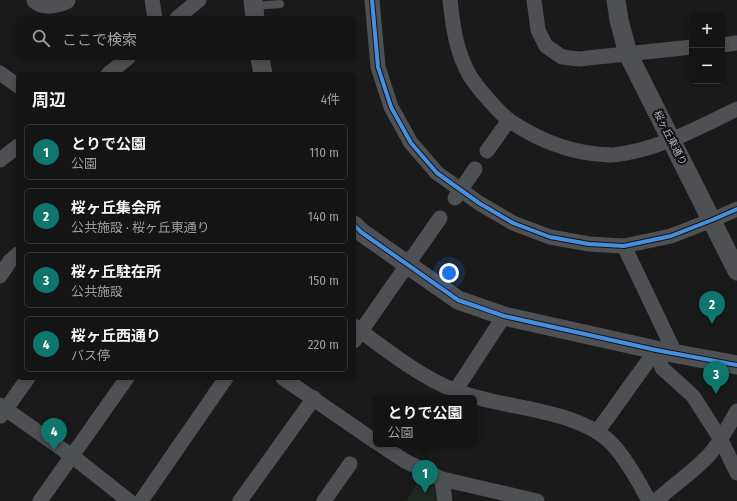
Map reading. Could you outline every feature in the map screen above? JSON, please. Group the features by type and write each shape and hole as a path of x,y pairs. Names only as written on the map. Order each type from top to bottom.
{"street":[{"path":"36,0 39,3 53,5 66,0"},
{"path":"152,0 155,16"},
{"path":"180,16 199,0"},
{"path":"372,0 378,67 391,107 411,143 437,173 458,194 479,203 513,223 550,237 589,244 624,246 671,236 712,220 737,208"},
{"path":"450,0 453,30 460,54 470,76 484,95 509,120 547,142 580,152 611,155 638,151 672,140 737,109"},
{"path":"534,0 538,30 546,46 562,57 579,59 689,47"},
{"name":"桜ヶ丘東通り","path":"616,0 619,20 628,54 737,271"},
{"path":"725,45 737,43"},
{"path":"110,72 126,60"},
{"path":"260,60 264,72"},
{"path":"0,73 16,85"},
{"path":"487,151 509,120"},
{"path":"0,160 16,148"},
{"path":"458,194 475,169"},
{"path":"440,218 356,333 434,382 466,395"},
{"path":"356,227 458,300 504,316 675,354 737,365"},
{"path":"624,246 675,354"},
{"path":"0,276 10,261 16,256"},
{"path":"455,391 504,316"},
{"path":"597,432 656,350"},
{"path":"656,350 662,368 693,396 720,438 737,473"},
{"path":"26,380 2,411 72,456 129,501"},
{"path":"40,501 126,380"},
{"path":"141,501 225,380"},
{"path":"286,380 314,398 371,443"},
{"path":"240,501 314,398"},
{"path":"477,398 561,416 577,421 597,432 614,446 634,473 649,501"},
{"path":"656,501 710,455 737,411"},
{"path":"379,447 442,480 537,501"},
{"path":"325,501 350,464"},
{"path":"442,480 445,501"}],"lane":[{"path":"254,8 280,4"}],"shaded area":[{"path":"422,476 437,484 439,501 406,501"}],"cycle path":[{"path":"372,0 378,67 391,107 411,143 437,173 479,203 513,223 550,237 589,244 624,246 671,236 737,209"},
{"path":"356,227 458,300 504,316 656,350 737,365"}],"place":[{"name":"桜ヶ丘集会所","path":"712,324"},
{"name":"桜ヶ丘駐在所","path":"716,394"},
{"name":"桜ヶ丘西通り","path":"54,451"},
{"name":"とりで公園","path":"425,493"}]}
